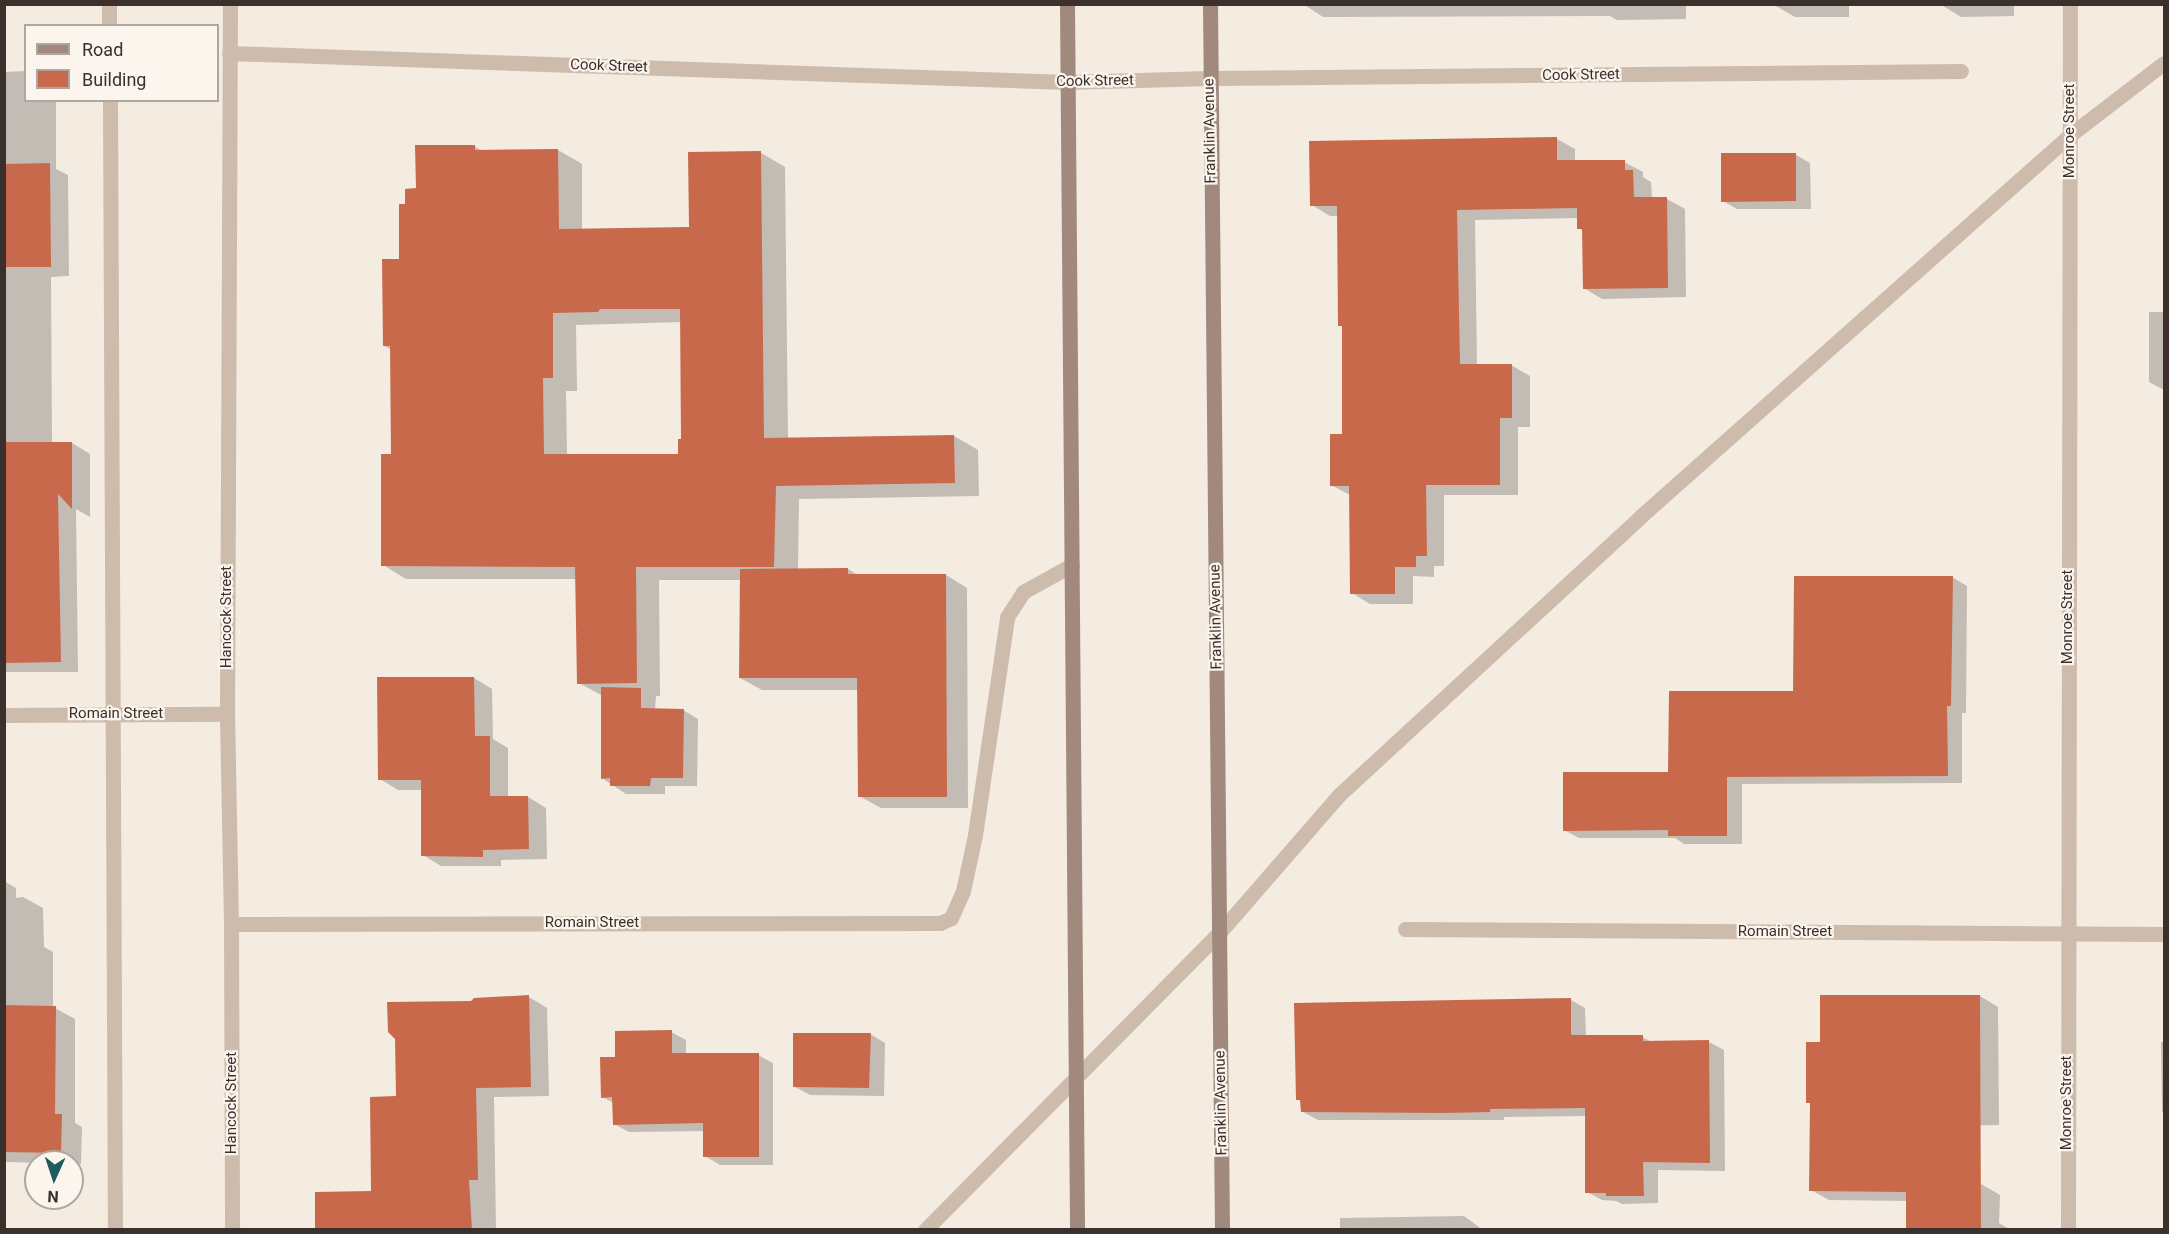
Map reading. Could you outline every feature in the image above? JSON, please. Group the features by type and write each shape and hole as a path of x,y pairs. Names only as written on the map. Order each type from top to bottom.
{"main road":[{"path":"1067,4 1077,1230"},
{"name":"Franklin Avenue","path":"1210,4 1222,1230"}],"street":[{"path":"109,4 109,24"},
{"name":"Hancock Street","path":"230,4 227,714 231,924 232,1230"},
{"name":"Monroe Street","path":"2068,1230 2070,4"},
{"name":"Cook Street","path":"229,52 1067,82 1210,78 1961,71"},
{"path":"925,1230 1077,1073 1219,933 1348,787 1641,516 2070,135 2164,63"},
{"path":"110,102 115,1230"},
{"name":"Romain Street","path":"231,924 940,923 951,918 963,891 975,835 1007,616 1023,592 1072,565"},
{"name":"Romain Street","path":"4,715 227,714"},
{"name":"Romain Street","path":"1405,929 2164,934"}],"building":[{"path":"1557,137 1557,160 1625,160 1625,170 1633,170 1634,197 1667,197 1668,288 1583,289 1582,229 1577,229 1577,208 1457,210 1460,364 1512,364 1512,418 1500,418 1500,485 1426,485 1427,556 1416,556 1416,567 1395,567 1395,594 1350,594 1349,486 1330,486 1330,434 1342,434 1342,326 1338,326 1337,206 1310,206 1309,141"},
{"path":"415,145 475,145 475,150 558,149 559,229 689,227 688,152 761,151 764,438 954,435 955,483 776,486 774,567 636,567 637,683 577,684 575,567 381,566 381,454 391,454 390,346 383,346 382,259 399,259 399,204 405,204 405,189 416,188","holes":["600,309 680,309 681,439 678,439 678,454 544,454 543,378 553,378 553,313 598,312"]},
{"path":"1721,153 1796,153 1796,201 1721,202"},
{"path":"50,163 51,267 4,267 4,164"},
{"path":"4,442 72,442 72,509 58,494 61,662 4,663"},
{"path":"848,568 848,574 946,574 947,797 858,797 857,678 739,678 740,569"},
{"path":"1794,576 1953,576 1951,706 1947,706 1948,776 1727,777 1727,836 1668,836 1668,830 1563,831 1563,772 1668,772 1669,691 1793,691"},
{"path":"377,677 474,677 475,736 490,736 490,796 528,796 529,849 483,850 483,857 421,856 421,780 378,780"},
{"path":"601,687 641,688 641,708 684,709 683,778 651,778 650,786 610,786 610,778 601,779"},
{"path":"529,995 531,1087 476,1088 478,1180 469,1180 472,1230 315,1230 315,1192 371,1191 370,1097 396,1096 395,1039 388,1032 387,1002 471,1001 474,998"},
{"path":"1820,995 1980,995 1981,1230 1906,1230 1906,1192 1809,1191 1810,1103 1806,1103 1806,1042 1820,1042"},
{"path":"1571,998 1571,1035 1643,1035 1643,1041 1709,1040 1710,1163 1643,1162 1644,1196 1606,1196 1606,1193 1585,1193 1585,1108 1490,1109 1490,1112 1444,1113 1301,1112 1300,1100 1296,1100 1294,1003"},
{"path":"4,1005 56,1006 55,1114 62,1114 61,1150 4,1152"},
{"path":"672,1030 672,1053 759,1053 759,1157 703,1157 703,1123 613,1125 612,1097 601,1098 600,1057 615,1057 615,1031"},
{"path":"793,1033 871,1033 869,1088 793,1087"}]}
